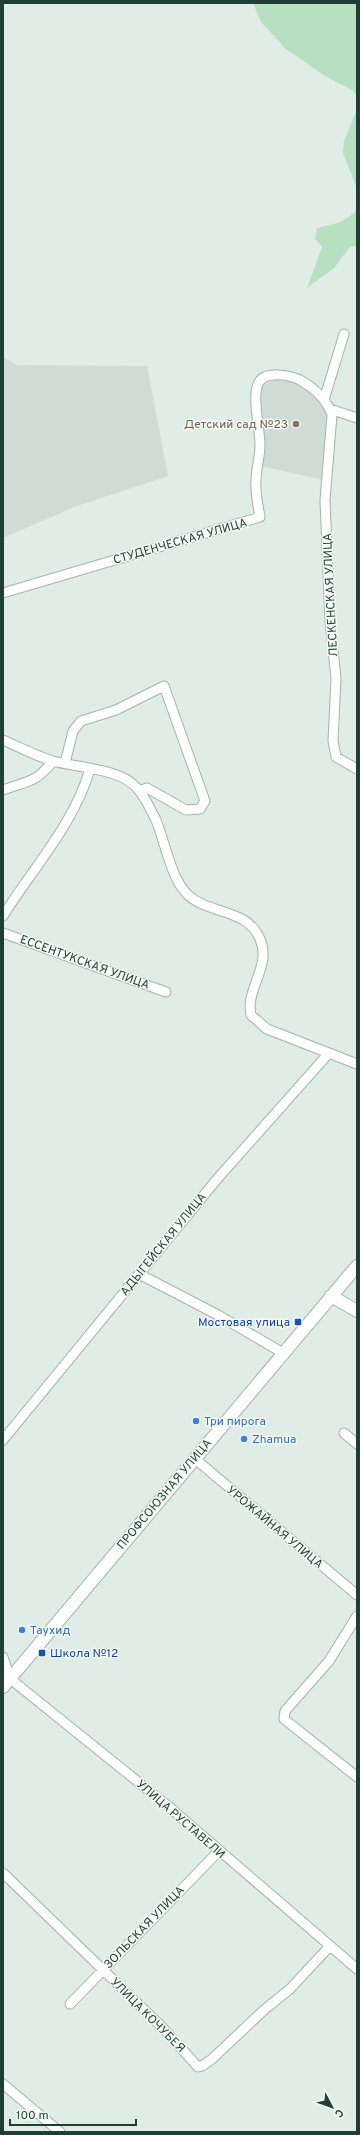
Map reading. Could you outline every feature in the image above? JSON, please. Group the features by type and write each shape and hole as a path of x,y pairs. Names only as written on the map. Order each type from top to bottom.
{"street":[{"path":"324,400 344,334"},
{"name":"СТУДЕНЧЕСКАЯ УЛИЦА","path":"3,593 260,517 256,481 260,444 257,418 258,384 263,378 285,375 295,378 310,386 324,400 330,409"},
{"path":"330,409 357,418"},
{"name":"ЛЕСКЕНСКАЯ УЛИЦА","path":"330,409 331,431 325,481 325,500 330,622 336,678 334,750 338,759 357,769"},
{"path":"65,763 73,731 80,721 116,710 164,686 205,801 200,809 191,811 147,788 139,791"},
{"path":"3,740 53,761 121,777 133,784 139,791 160,830 182,889 196,901 246,921 254,927 261,940 263,960 261,971 249,1003 251,1015 267,1029 357,1064"},
{"path":"3,790 35,780 53,761"},
{"path":"3,916 74,811 84,789 90,769"},
{"name":"ЕССЕНТУКСКАЯ УЛИЦА","path":"3,933 166,992"},
{"name":"АДЫГЕЙСКАЯ УЛИЦА","path":"3,1440 218,1178 329,1053"},
{"name":"ПРОФСОЮЗНАЯ УЛИЦА","path":"5,1679 357,1266"},
{"path":"139,1274 218,1315 283,1353"},
{"path":"331,1296 357,1311"},
{"path":"344,1433 357,1444"},
{"name":"УРОЖАЙНАЯ УЛИЦА","path":"194,1458 357,1595"},
{"path":"357,1616 329,1661 285,1711 284,1719 357,1777"},
{"path":"3,1657 5,1679"},
{"name":"УЛИЦА РУСТАВЕЛИ","path":"5,1679 168,1806 357,1969"},
{"name":"ЗОЛЬСКАЯ УЛИЦА","path":"70,2004 219,1851"},
{"name":"УЛИЦА КОЧУБЕЯ","path":"3,1873 176,2040 198,2067 202,2066 264,2010 290,1989 329,1946"},
{"path":"3,2084 60,2132"}],"shaded area":[{"path":"3,357 17,365 147,366 168,476 74,507 3,538"},
{"name":"Детский сад №23","path":"276,379 287,379 312,390 324,404 329,419 323,480 261,466 263,430 262,388 265,384"}],"green space":[{"path":"253,3 357,3 357,95 352,90 325,76 286,49 261,22"},
{"path":"357,109 357,189 343,153 344,141"},
{"path":"357,210 357,245 350,247 334,268 307,288 322,247 315,239 317,228 343,220"}],"place":[{"name":"Детский сад №23","path":"296,424"},
{"name":"Мостовая улица","path":"298,1322"},
{"name":"Три пирога","path":"196,1421"},
{"name":"Zhamua","path":"244,1439"},
{"name":"Таухид","path":"22,1630"},
{"name":"Школа №12","path":"42,1653"}]}
